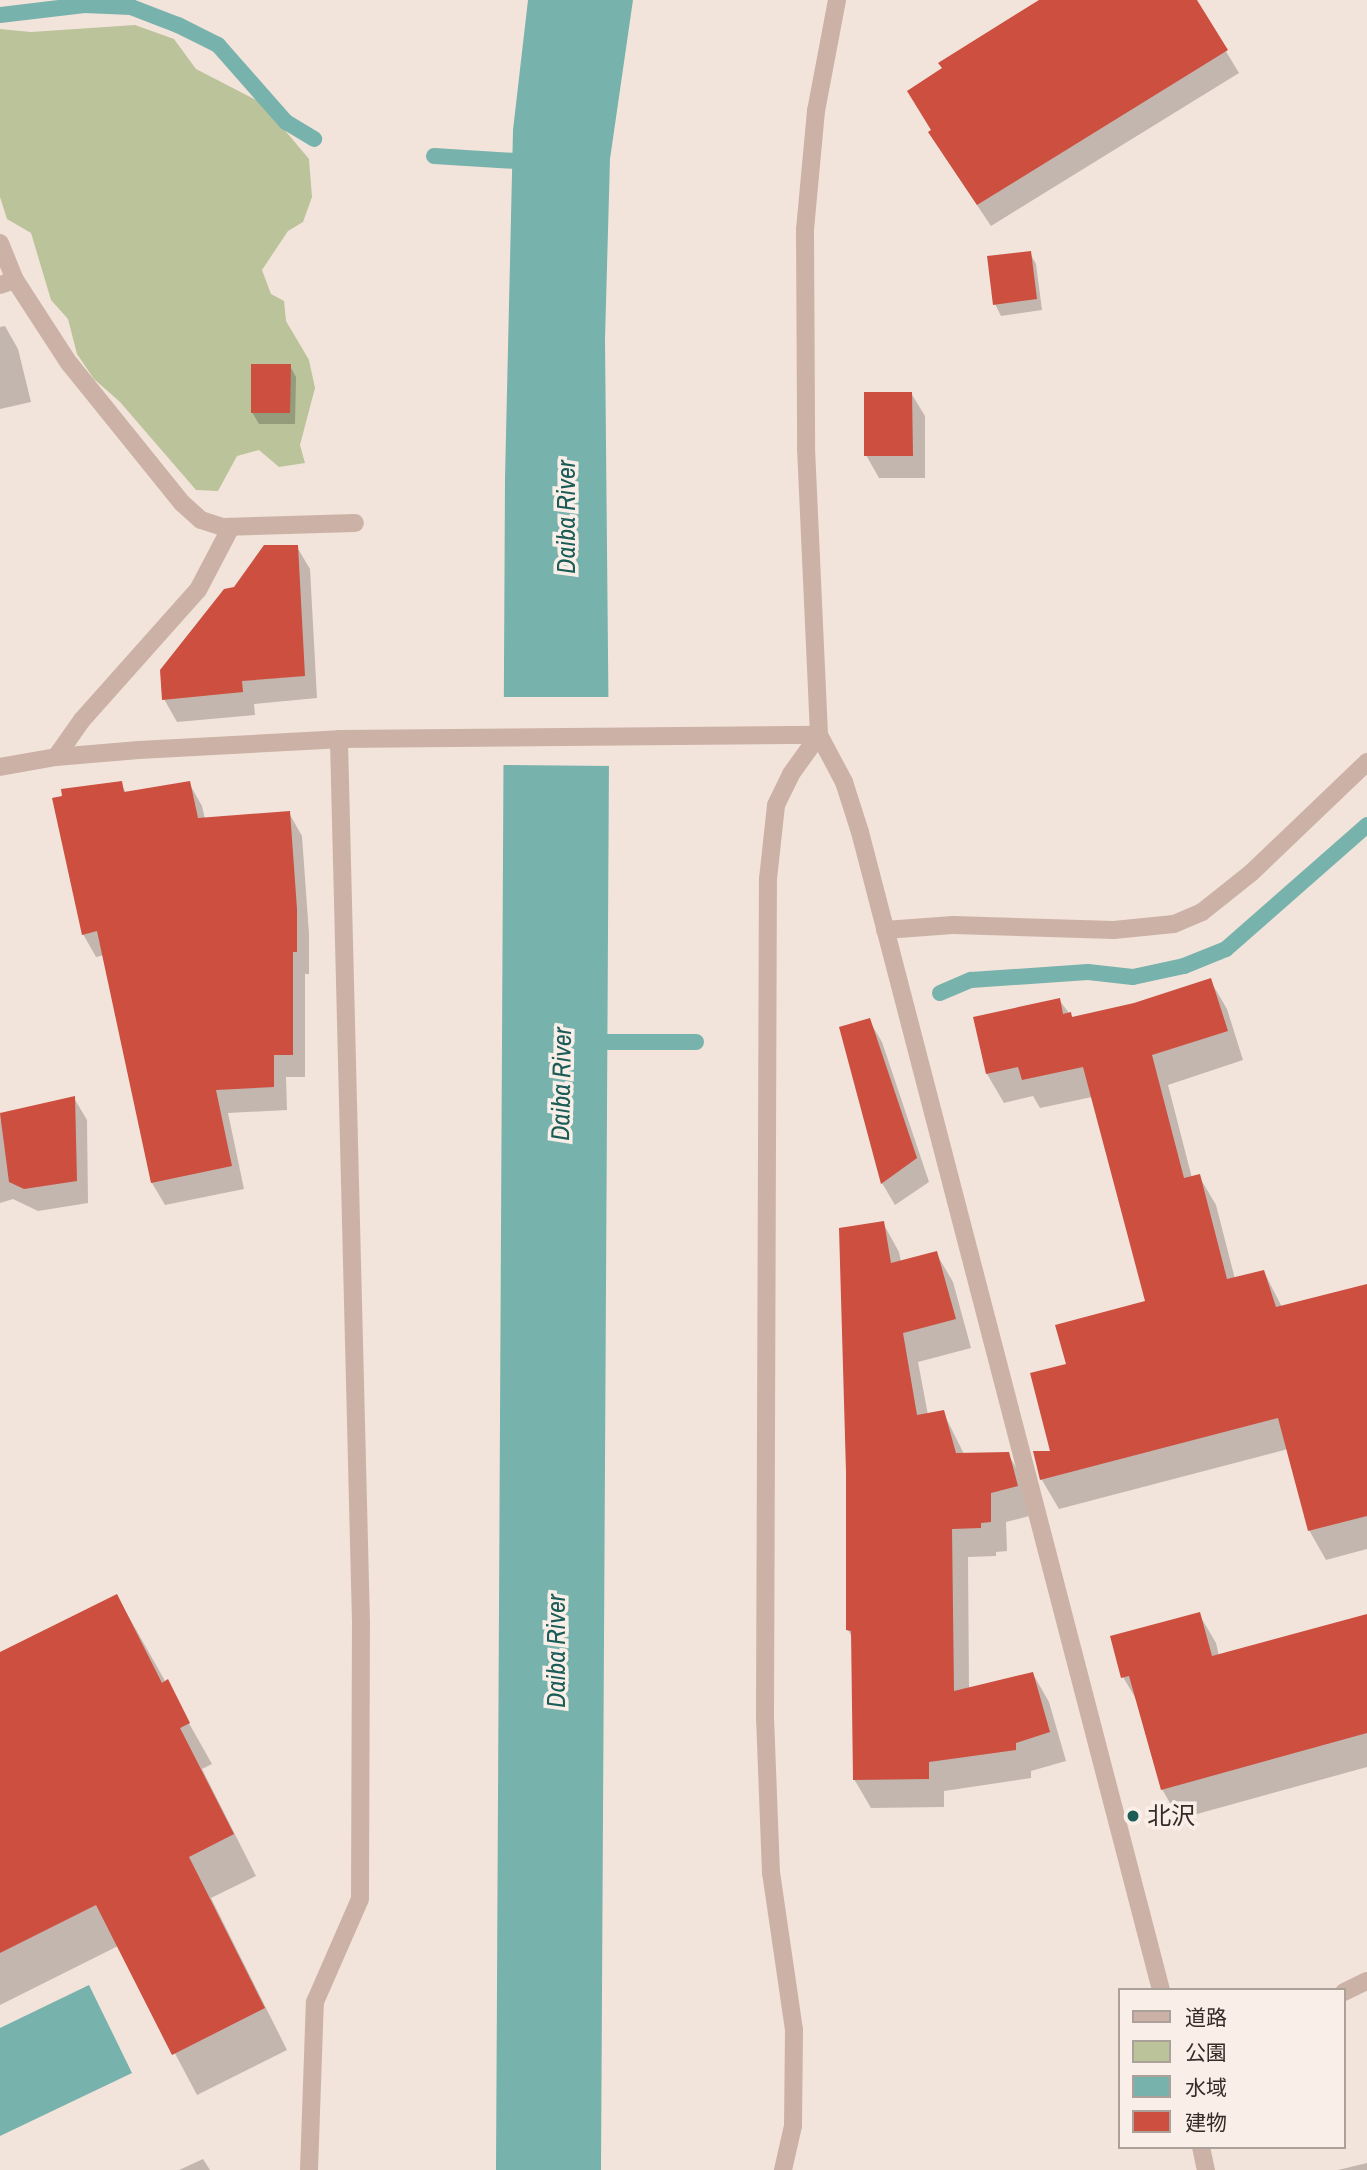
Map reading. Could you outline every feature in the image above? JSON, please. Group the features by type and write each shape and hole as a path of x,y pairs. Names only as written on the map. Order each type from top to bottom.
{"street":[{"path":"837,0 816,111 805,230 806,448 819,735 844,782 885,930 1160,1988"},
{"path":"0,243 8,282 69,363 182,503 201,520 231,527 355,523"},
{"path":"56,757 82,720 198,590 231,527"},
{"path":"0,767 56,757 339,738 819,735"},
{"path":"783,2170 793,2126 794,2030 771,1873 765,1719 768,879 776,804 790,774 819,735"},
{"path":"309,2170 315,2002 360,1899 361,1623 339,738"},
{"path":"885,930 953,925 1114,930 1174,924 1202,912 1251,873 1367,762"},
{"path":"1346,1991 1367,1981"},
{"path":"1201,2149 1206,2170"}],"green space":[{"path":"135,25 174,39 196,69 262,103 309,159 312,197 303,222 288,231 262,270 271,294 284,301 286,321 309,360 315,388 300,445 305,463 279,467 259,450 237,456 218,491 196,490 120,402 94,379 77,354 68,319 51,300 31,233 7,219 0,197 0,29 31,32"}],"water":[{"name":"Daiba River","path":"528,0 633,0 610,159 605,339 609,757 601,2170 496,2170 505,478 513,130"},
{"path":"89,1985 132,2073 0,2136 0,2028"}],"pier":[{"path":"500,697 612,697 612,766 499,765"}],"building":[{"path":"1039,0 1197,0 1228,50 977,205 928,132 931,130 907,91 942,68 938,63"},
{"path":"1031,251 1037,299 993,305 987,256"},
{"path":"251,364 291,364 290,413 251,413"},
{"path":"864,392 912,392 913,456 864,456"},
{"path":"264,545 298,545 305,676 242,681 243,692 162,700 160,670 224,589 234,587"},
{"path":"122,781 124,792 190,781 198,818 290,811 297,909 297,952 293,952 293,1055 274,1055 274,1087 216,1090 232,1166 151,1183 97,931 82,935 52,798 62,796 61,789"},
{"path":"1211,978 1228,1031 1152,1055 1184,1178 1200,1174 1227,1279 1264,1270 1276,1307 1367,1284 1367,1516 1308,1531 1278,1418 1040,1480 1033,1451 1050,1451 1030,1373 1066,1364 1055,1325 1145,1301 1083,1067 1022,1080 1018,1067 986,1074 973,1017 1060,998 1063,1014 1071,1012 1072,1017 1134,1003"},
{"path":"870,1018 917,1158 881,1184 839,1027"},
{"path":"75,1096 77,1181 24,1189 9,1182 0,1113"},
{"path":"884,1221 891,1263 937,1251 956,1319 903,1333 917,1415 944,1410 956,1453 1009,1452 1018,1486 991,1493 991,1522 981,1523 981,1528 952,1529 954,1691 1033,1672 1050,1732 1016,1743 1016,1750 929,1762 929,1779 853,1780 851,1631 846,1630 846,1472 839,1228"},
{"path":"117,1594 162,1683 168,1679 190,1723 180,1728 234,1834 189,1857 265,2008 172,2055 96,1905 0,1953 0,1652"},
{"path":"1200,1612 1212,1656 1367,1614 1367,1733 1161,1790 1129,1676 1121,1678 1110,1636"}],"waterway":[{"path":"0,15 84,5 131,7 178,25 218,45 286,122 314,139"},
{"path":"434,156 533,162"},
{"path":"940,993 971,980 1088,972 1133,977 1184,966 1226,949 1367,825"},
{"name":"Daiba River","path":"586,1042 696,1042"}],"place":[{"name":"北沢","path":"1133,1816"}]}
